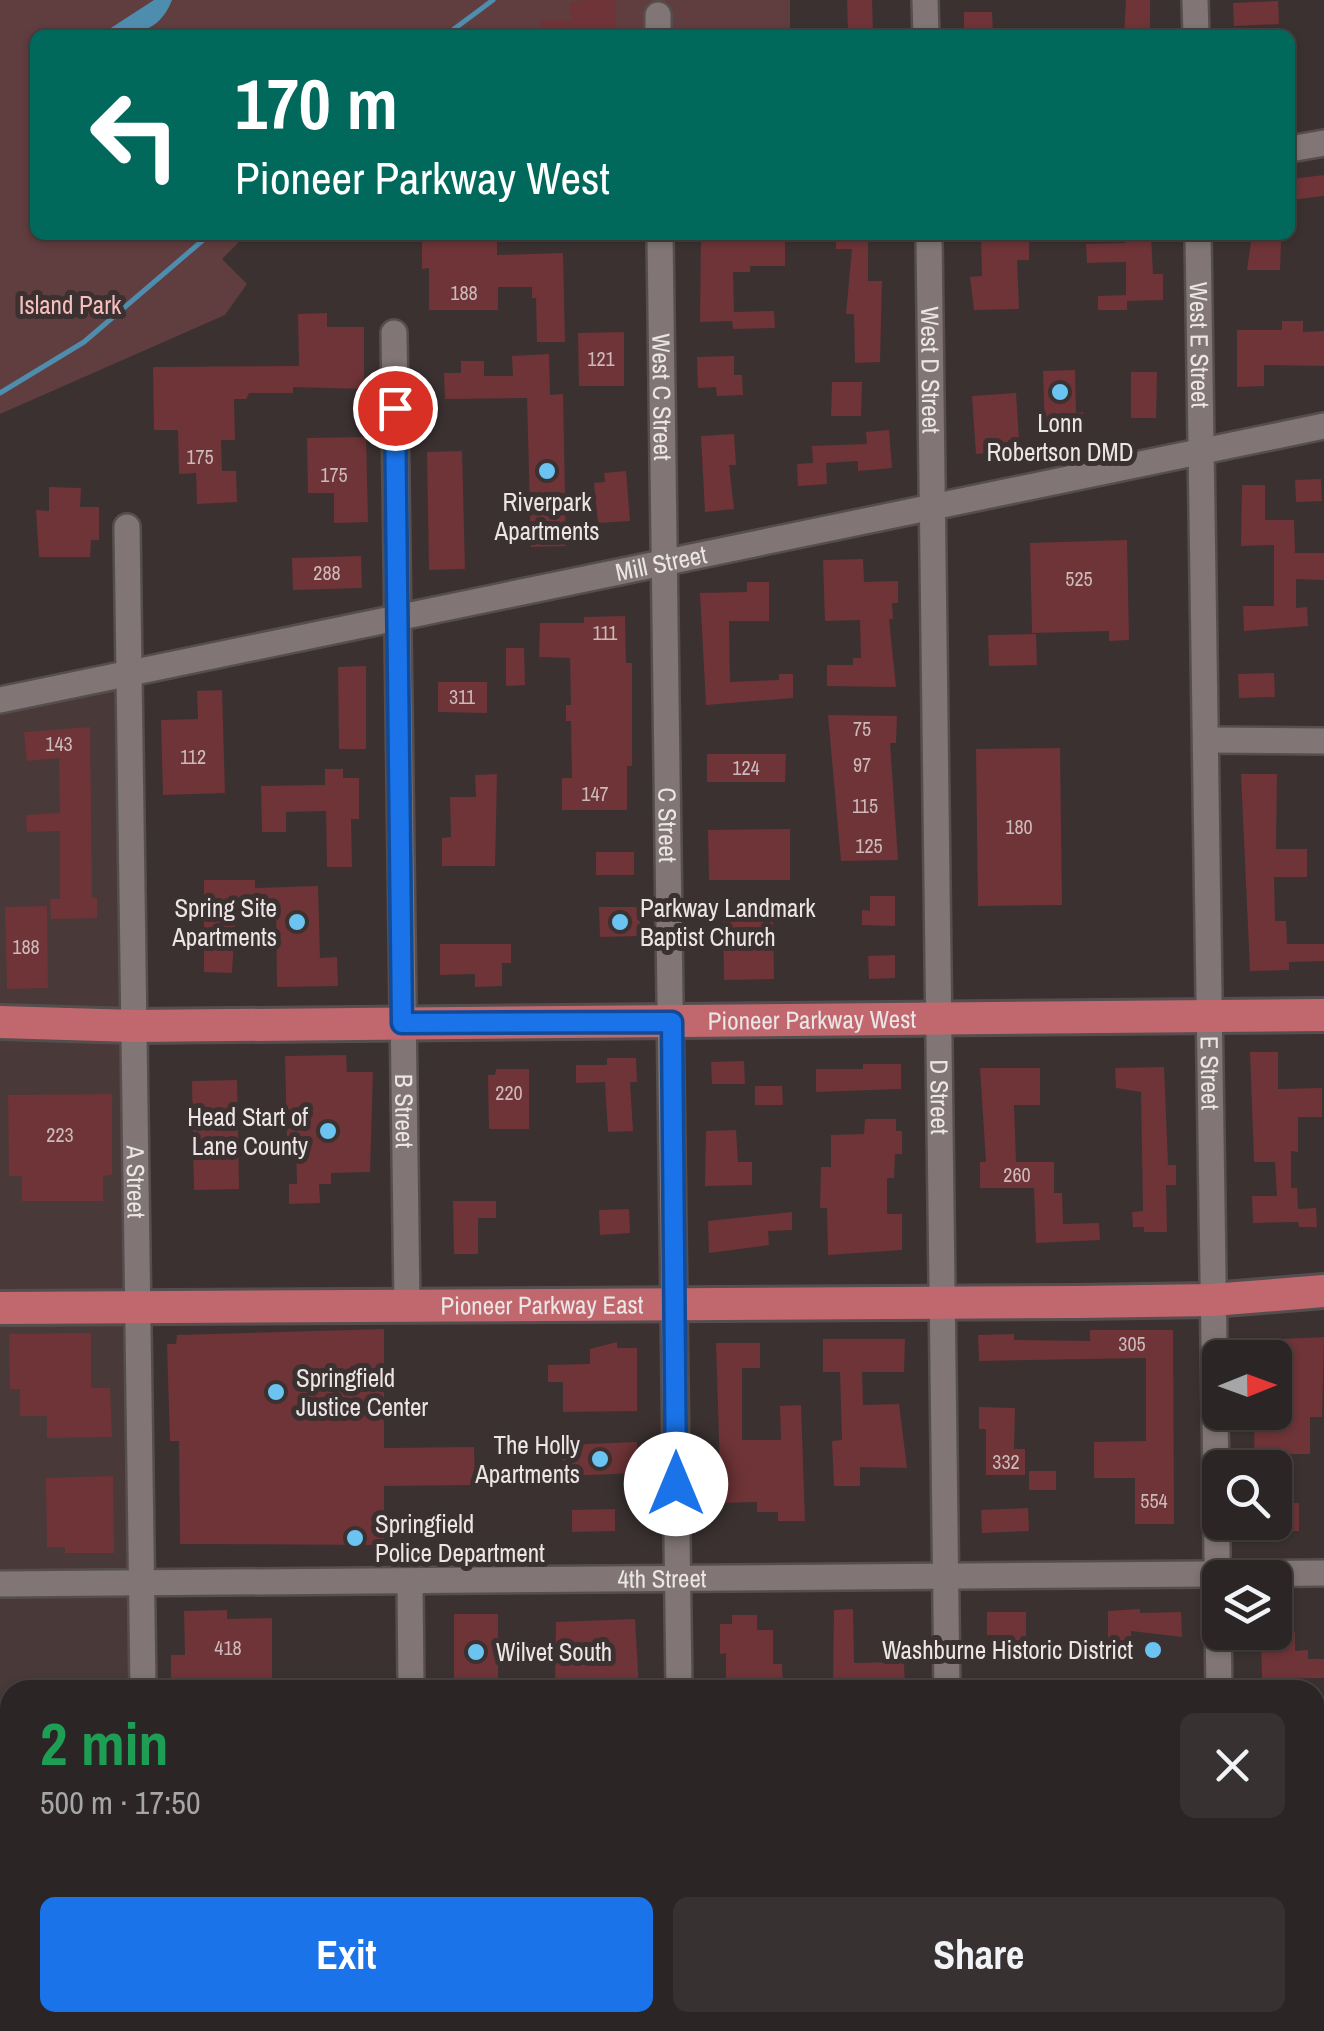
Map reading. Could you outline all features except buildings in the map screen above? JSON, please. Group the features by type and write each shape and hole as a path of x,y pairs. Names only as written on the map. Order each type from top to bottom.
{"main road":[{"name":"Pioneer Parkway West","path":"0,1022 134,1026 1324,1015"},
{"name":"Pioneer Parkway East","path":"0,1308 1212,1300 1324,1291"}],"street":[{"path":"925,0 926,30"},
{"path":"1195,0 1196,30"},
{"path":"1295,148 1324,144"},
{"name":"West C Street","path":"660,240 665,562"},
{"name":"West D Street","path":"928,240 935,506"},
{"name":"West E Street","path":"1198,240 1202,452"},
{"name":"B Street","path":"394,334 406,1306"},
{"name":"Mill Street","path":"0,700 1324,426"},
{"name":"E Street","path":"1202,452 1217,1560"},
{"name":"D Street","path":"935,506 940,1303 947,1680"},
{"name":"A Street","path":"127,527 143,1680"},
{"name":"C Street","path":"665,562 679,1680"},
{"path":"1206,740 1324,741"},
{"name":"4th Street","path":"0,1584 1202,1573"},
{"name":"4th Street","path":"1292,1573 1324,1573"},
{"path":"410,1580 412,1680"},
{"name":"E Street","path":"1218,1650 1219,1680"}],"shaded area":[{"path":"130,673 143,1680 0,1680 0,700"}],"green space":[{"name":"Island Park","path":"0,0 790,0 790,30 30,30 30,240 241,240 222,259 247,284 225,315 0,414"}],"water":[{"path":"154,0 172,0 160,20 144,30 108,30"}],"waterway":[{"path":"453,30 493,0"},
{"path":"0,393 84,342 203,240"}],"place":[{"name":"Lonn Robertson DMD","path":"1060,392"},
{"name":"Riverpark Apartments","path":"547,471"},
{"name":"Spring Site Apartments","path":"297,922"},
{"name":"Parkway Landmark Baptist Church","path":"620,922"},
{"name":"Head Start of Lane County","path":"328,1131"},
{"name":"Springfield Justice Center","path":"276,1392"},
{"name":"The Holly Apartments","path":"600,1459"},
{"name":"Springfield Police Department","path":"355,1538"},
{"name":"Washburne Historic District","path":"1153,1650"},
{"name":"Wilvet South","path":"476,1652"}],"route":[{"path":"395,408 402,1023 672,1022 676,1484"}]}
